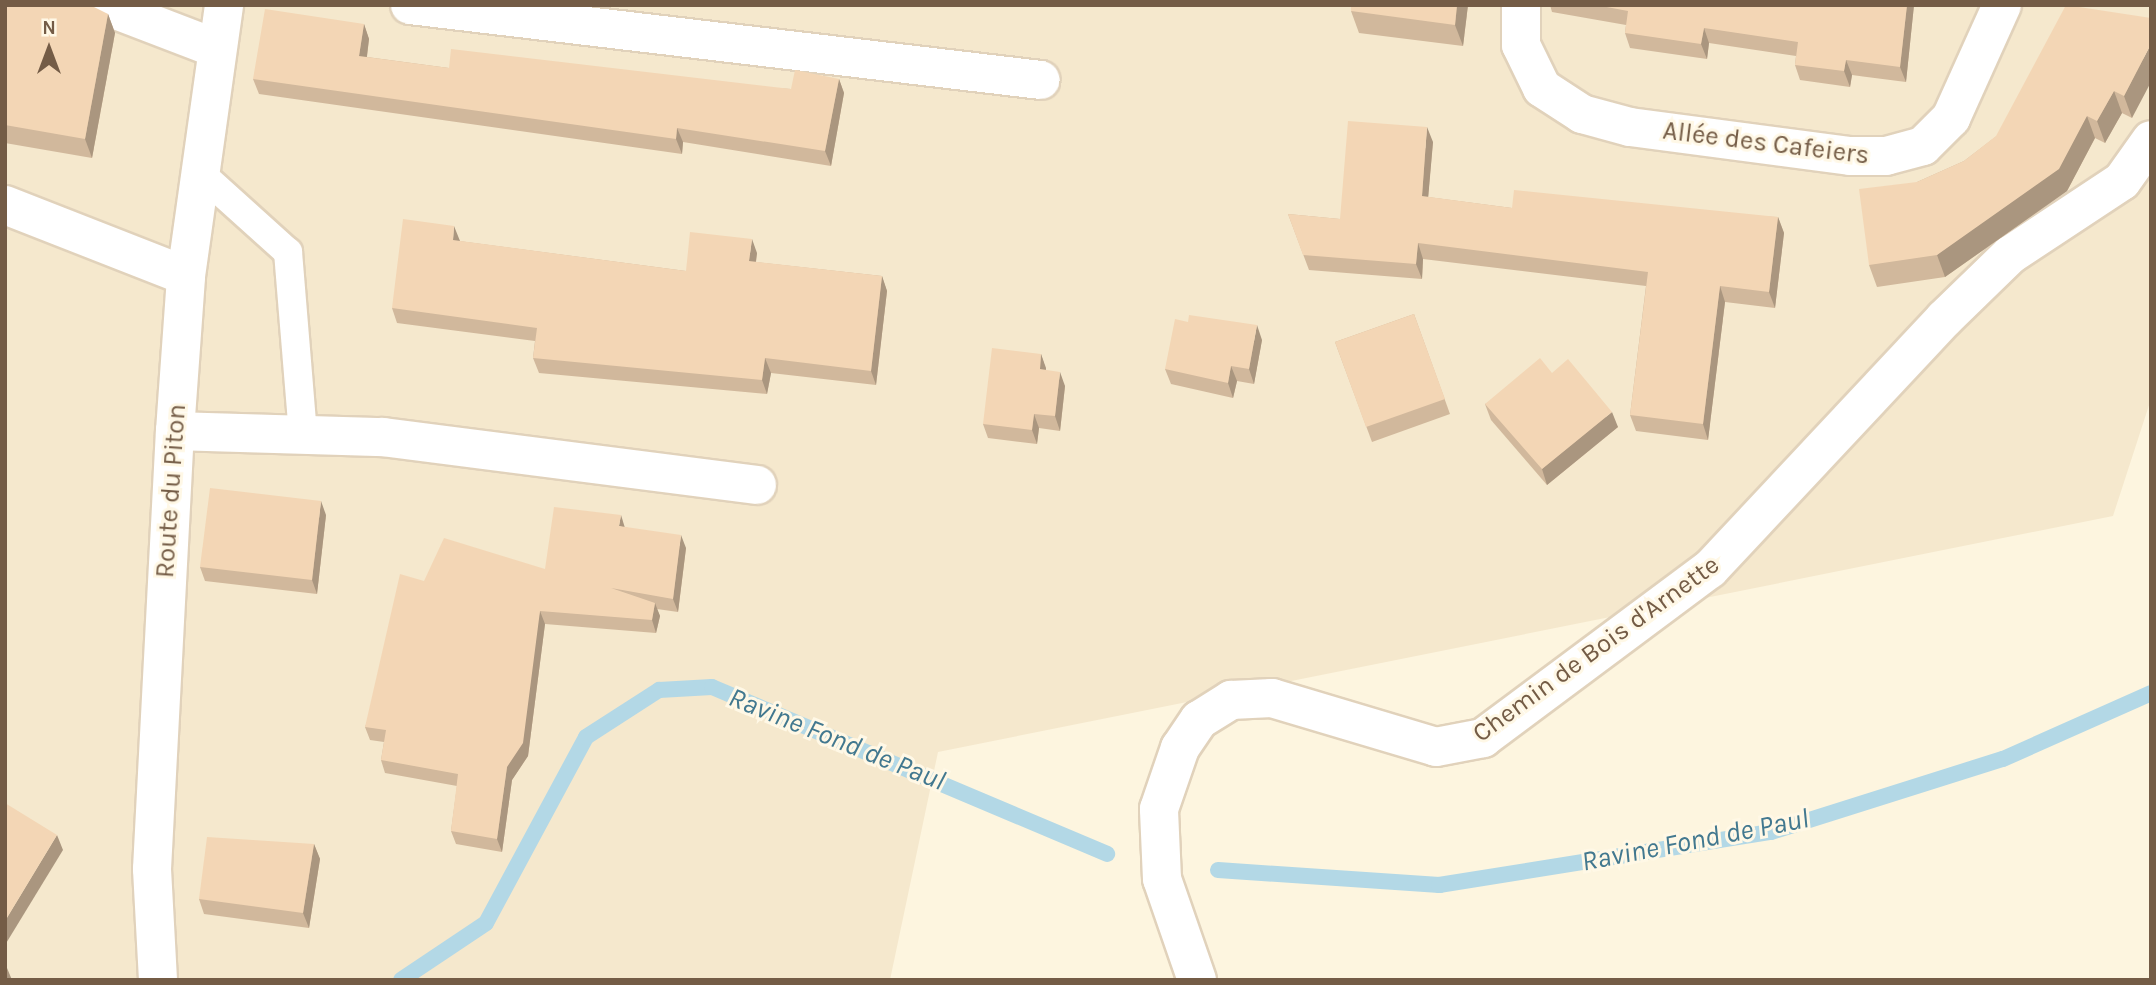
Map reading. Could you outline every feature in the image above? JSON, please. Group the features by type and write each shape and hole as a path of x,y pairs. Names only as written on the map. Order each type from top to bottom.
{"street":[{"path":"103,5 215,48"},
{"name":"Route du Piton","path":"158,980 152,869 175,430 186,276 215,48 223,5"},
{"path":"410,5 1041,80"},
{"name":"Allée des Cafeiers","path":"1521,5 1521,46 1542,88 1582,114 1630,127 1850,156 1886,156 1923,146 1951,118 2002,5"},
{"name":"Chemin de Bois d'Arnette","path":"1197,980 1162,879 1159,809 1180,748 1199,720 1231,700 1272,698 1436,747 1483,738 1710,569 1944,319 2010,255 2122,181 2151,140"},
{"path":"5,205 186,276"},
{"path":"175,430 383,437 757,485"}],"lane":[{"path":"199,172 288,252 303,435"}],"shaded area":[{"path":"5,5 2151,5 2151,399 2113,516 938,752 890,980 5,980"}],"building":[{"path":"5,5 90,5 108,14 85,139 5,125"},
{"path":"1351,5 1457,5 1455,25 1351,11"},
{"path":"1596,5 1907,5 1900,67 1846,60 1844,71 1795,65 1798,42 1704,28 1701,44 1625,33 1628,11"},
{"path":"2066,5 2151,18 2151,44 2124,96 2114,91 2097,121 2087,116 2059,169 1937,255 1869,265 1859,189 1917,182 1964,161 1996,136"},
{"path":"265,9 364,24 359,56 449,68 451,49 791,89 795,70 839,79 825,151 677,128 676,139 253,79"},
{"path":"1348,121 1427,127 1422,196 1512,208 1514,190 1778,217 1769,292 1720,286 1703,424 1630,415 1648,272 1418,243 1416,264 1303,255 1288,214 1340,219"},
{"path":"403,219 454,226 453,240 686,271 690,232 752,239 749,261 882,276 871,371 765,358 762,380 533,358 537,328 392,308"},
{"path":"1414,314 1445,399 1366,427 1335,342"},
{"path":"1189,315 1257,325 1249,369 1231,366 1228,383 1165,369 1175,319 1188,322"},
{"path":"992,348 1041,354 1040,369 1060,372 1055,416 1034,414 1032,430 983,424"},
{"path":"1540,358 1552,373 1568,359 1612,412 1542,469 1485,404"},
{"path":"210,488 321,501 312,580 200,567"},
{"path":"554,507 621,515 619,526 681,535 673,599 611,588 655,603 652,620 540,611 523,743 507,767 497,839 451,831 458,774 381,760 386,730 365,727 400,574 424,581 444,538 545,569"},
{"path":"5,803 57,835 5,921"},
{"path":"207,837 314,844 303,913 199,899"}],"waterway":[{"name":"Ravine Fond de Paul","path":"401,980 486,923 586,737 659,690 712,687 1107,854"},
{"name":"Ravine Fond de Paul","path":"1218,870 1439,885 1771,832 2003,759 2151,693"}]}
